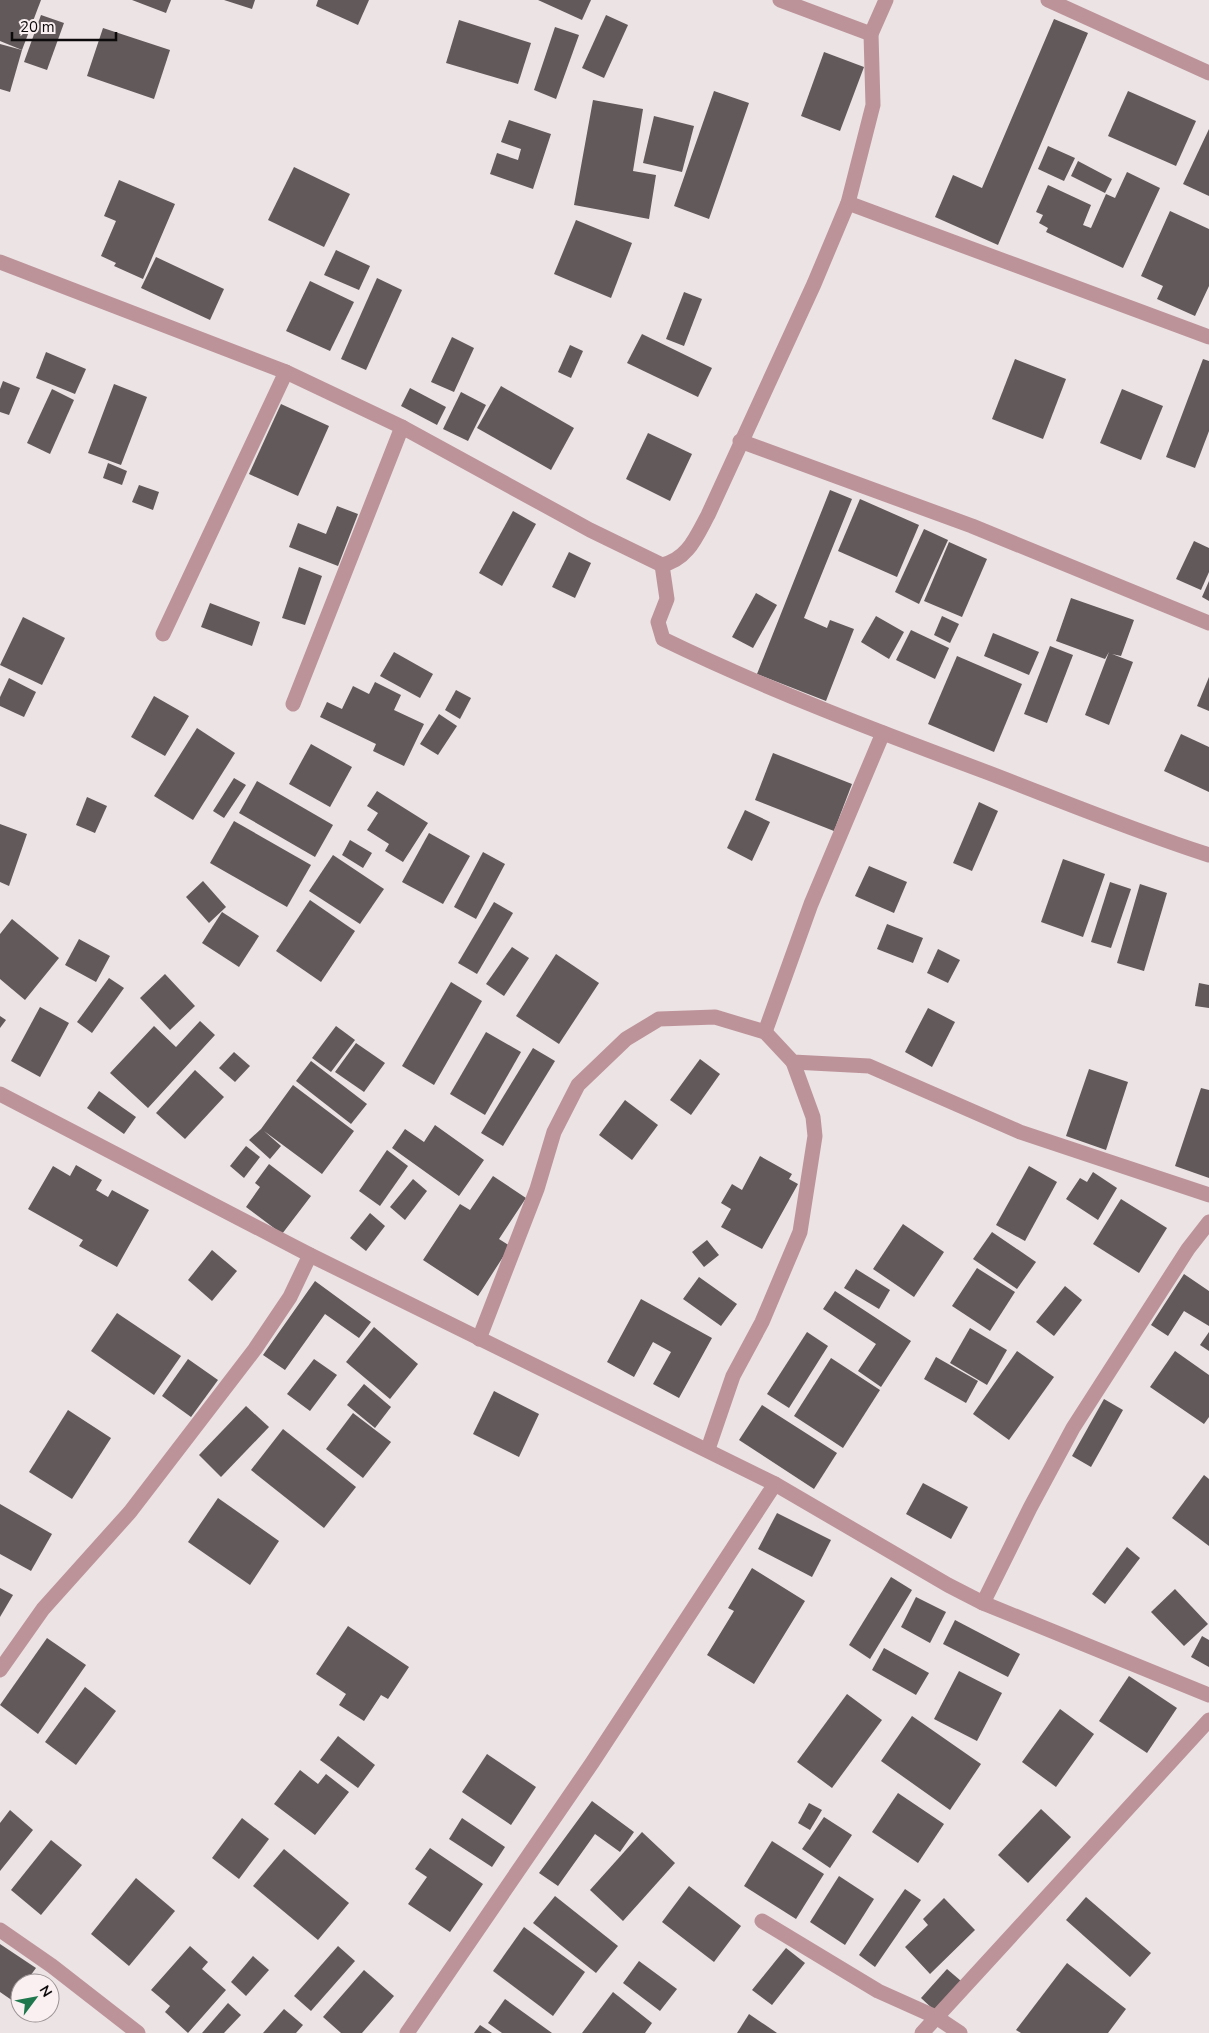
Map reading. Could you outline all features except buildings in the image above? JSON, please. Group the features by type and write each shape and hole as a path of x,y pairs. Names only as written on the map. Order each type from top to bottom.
{"street":[{"path":"780,0 871,34"},
{"path":"0,262 286,372 402,426 590,530 662,565 672,563 682,557 693,544 814,284 848,203 873,106 871,34 886,0"},
{"path":"1048,0 1209,73"},
{"path":"848,203 1209,337"},
{"path":"163,634 286,372"},
{"path":"293,704 402,426"},
{"path":"740,441 972,526 1209,623"},
{"path":"662,565 667,598 658,622 663,639 723,668 883,733 1145,834 1209,855"},
{"path":"766,1032 810,904 883,733"},
{"path":"479,1339 537,1189 554,1132 578,1085 626,1038 659,1019 715,1017 766,1032 793,1062 813,1117 815,1136 800,1232 762,1322 733,1376 708,1450"},
{"path":"793,1062 869,1066 1020,1132 1209,1195"},
{"path":"0,1094 310,1255 775,1484 948,1585 983,1603 1209,1695"},
{"path":"983,1603 1030,1508 1073,1428 1188,1249 1209,1222"},
{"path":"0,1670 44,1610 130,1512 255,1349 290,1297 310,1255"},
{"path":"407,2033 592,1764 775,1484"},
{"path":"922,2033 1209,1720"},
{"path":"762,1920 878,1991 936,2017 960,2033"},
{"path":"0,1930 52,1966 138,2033"}]}
